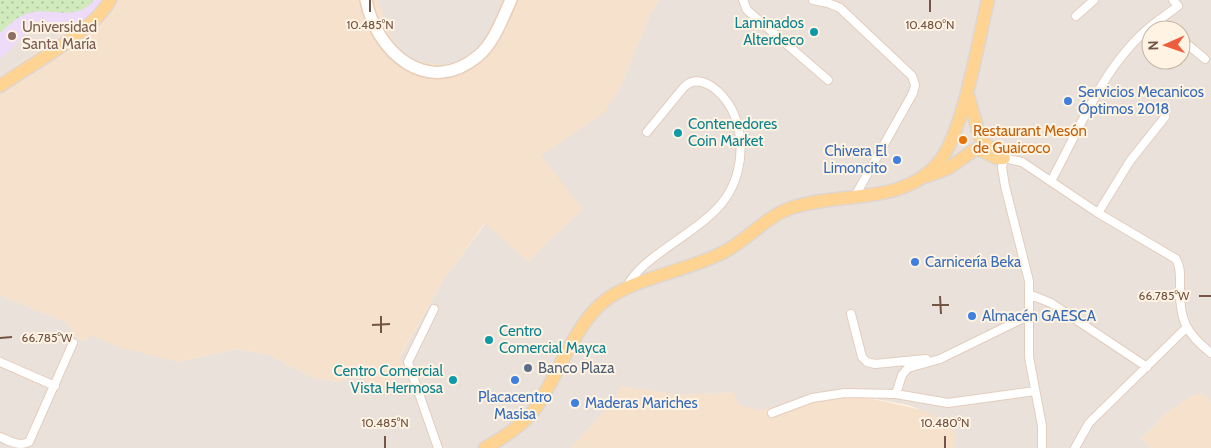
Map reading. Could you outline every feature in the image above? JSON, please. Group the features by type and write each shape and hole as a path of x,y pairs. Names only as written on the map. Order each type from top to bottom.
{"main road":[{"path":"0,86 81,32 98,17 110,0"},
{"path":"366,0 371,21 391,52 406,64 426,71 437,72 460,68 482,52 496,33 511,0"},
{"path":"923,177 939,162 946,150 966,89 988,0"},
{"path":"966,89 981,141 1004,158"},
{"path":"485,448 522,423 536,407 596,308 615,293 724,253 772,217 792,208 906,187 923,177 949,168 974,150 980,150 997,158 1004,158"}],"street":[{"path":"743,0 747,10 828,80"},
{"path":"813,0 840,8 912,76 915,85 913,93 855,196"},
{"path":"1076,16 1094,0"},
{"path":"1160,20 1178,2"},
{"path":"1052,181 1107,76 1126,50 1141,37"},
{"path":"1191,47 1205,59"},
{"path":"626,289 632,276 640,268 689,233 725,200 733,186 738,165 741,142 733,110 720,92 699,81 689,82 647,132"},
{"path":"1098,213 1130,161 1165,117"},
{"path":"1042,448 1042,426 1029,357 1028,316 1031,295 1005,186 1002,167 1004,158 1022,162 1098,213 1176,259 1180,268 1180,307 1186,328 1192,336 1211,352"},
{"path":"1031,295 1051,303 1147,366"},
{"path":"434,309 408,362 438,448"},
{"path":"851,314 862,357 867,362 875,364 943,357"},
{"path":"896,394 902,375 908,368 943,357 1028,316"},
{"path":"1075,448 1089,424 1186,328"},
{"path":"0,437 14,443 24,444 29,442 73,343"},
{"path":"0,362 55,386"},
{"path":"772,413 812,398 845,393 896,394 948,403 1035,391"}],"shaded area":[{"path":"0,0 378,0 385,23 506,0 659,0 651,13 620,88 605,113 596,120 583,209 540,249 529,262 484,224 444,279 400,355 404,368 383,394 362,378 350,376 340,382 316,379 269,355 236,349 179,362 79,339 65,322 0,295 0,77 77,24"},
{"name":"Universidad Santa María","path":"0,0 104,0 101,7 78,27 42,23 31,29 0,59"},
{"path":"378,0 506,0 480,48 467,61 446,66 416,61 404,54 396,45 385,23"},
{"path":"659,0 1211,0 1211,402 1203,393 1190,397 1164,415 1141,439 1151,448 953,448 957,437 948,422 909,405 859,396 810,398 759,410 739,405 734,392 680,395 621,386 614,400 571,448 0,448 0,295 65,322 79,339 87,341 90,335 121,348 179,362 236,349 269,355 316,379 340,382 350,376 363,378 383,394 404,368 400,356 444,279 485,224 529,262 540,249 583,209 541,156 605,112 620,88 651,13"},
{"path":"28,18 77,24 0,77 0,39"},
{"path":"621,386 680,395 735,392 810,398 859,396 926,411 948,422 957,437 953,448 571,448 614,400"},
{"path":"1203,393 1211,402 1211,448 1151,448 1141,439 1164,415 1190,397"}],"green space":[{"path":"0,0 94,0 87,7 79,11 37,11 24,14 0,33"}],"place":[{"name":"Laminados Alterdeco","path":"814,32"},
{"name":"Universidad Santa María","path":"12,36"},
{"name":"Servicios Mecanicos Óptimos 2018","path":"1068,101"},
{"name":"Contenedores Coin Market","path":"678,133"},
{"name":"Restaurant Mesón de Guaicoco","path":"963,140"},
{"name":"Chivera El Limoncito","path":"897,160"},
{"name":"Carnicería Beka","path":"915,262"},
{"name":"Almacén GAESCA","path":"972,316"},
{"name":"Centro Comercial Mayca","path":"489,340"},
{"name":"Banco Plaza","path":"528,368"},
{"name":"Centro Comercial Vista Hermosa","path":"453,380"},
{"name":"Placacentro Masisa","path":"515,380"},
{"name":"Maderas Mariches","path":"575,403"}]}
